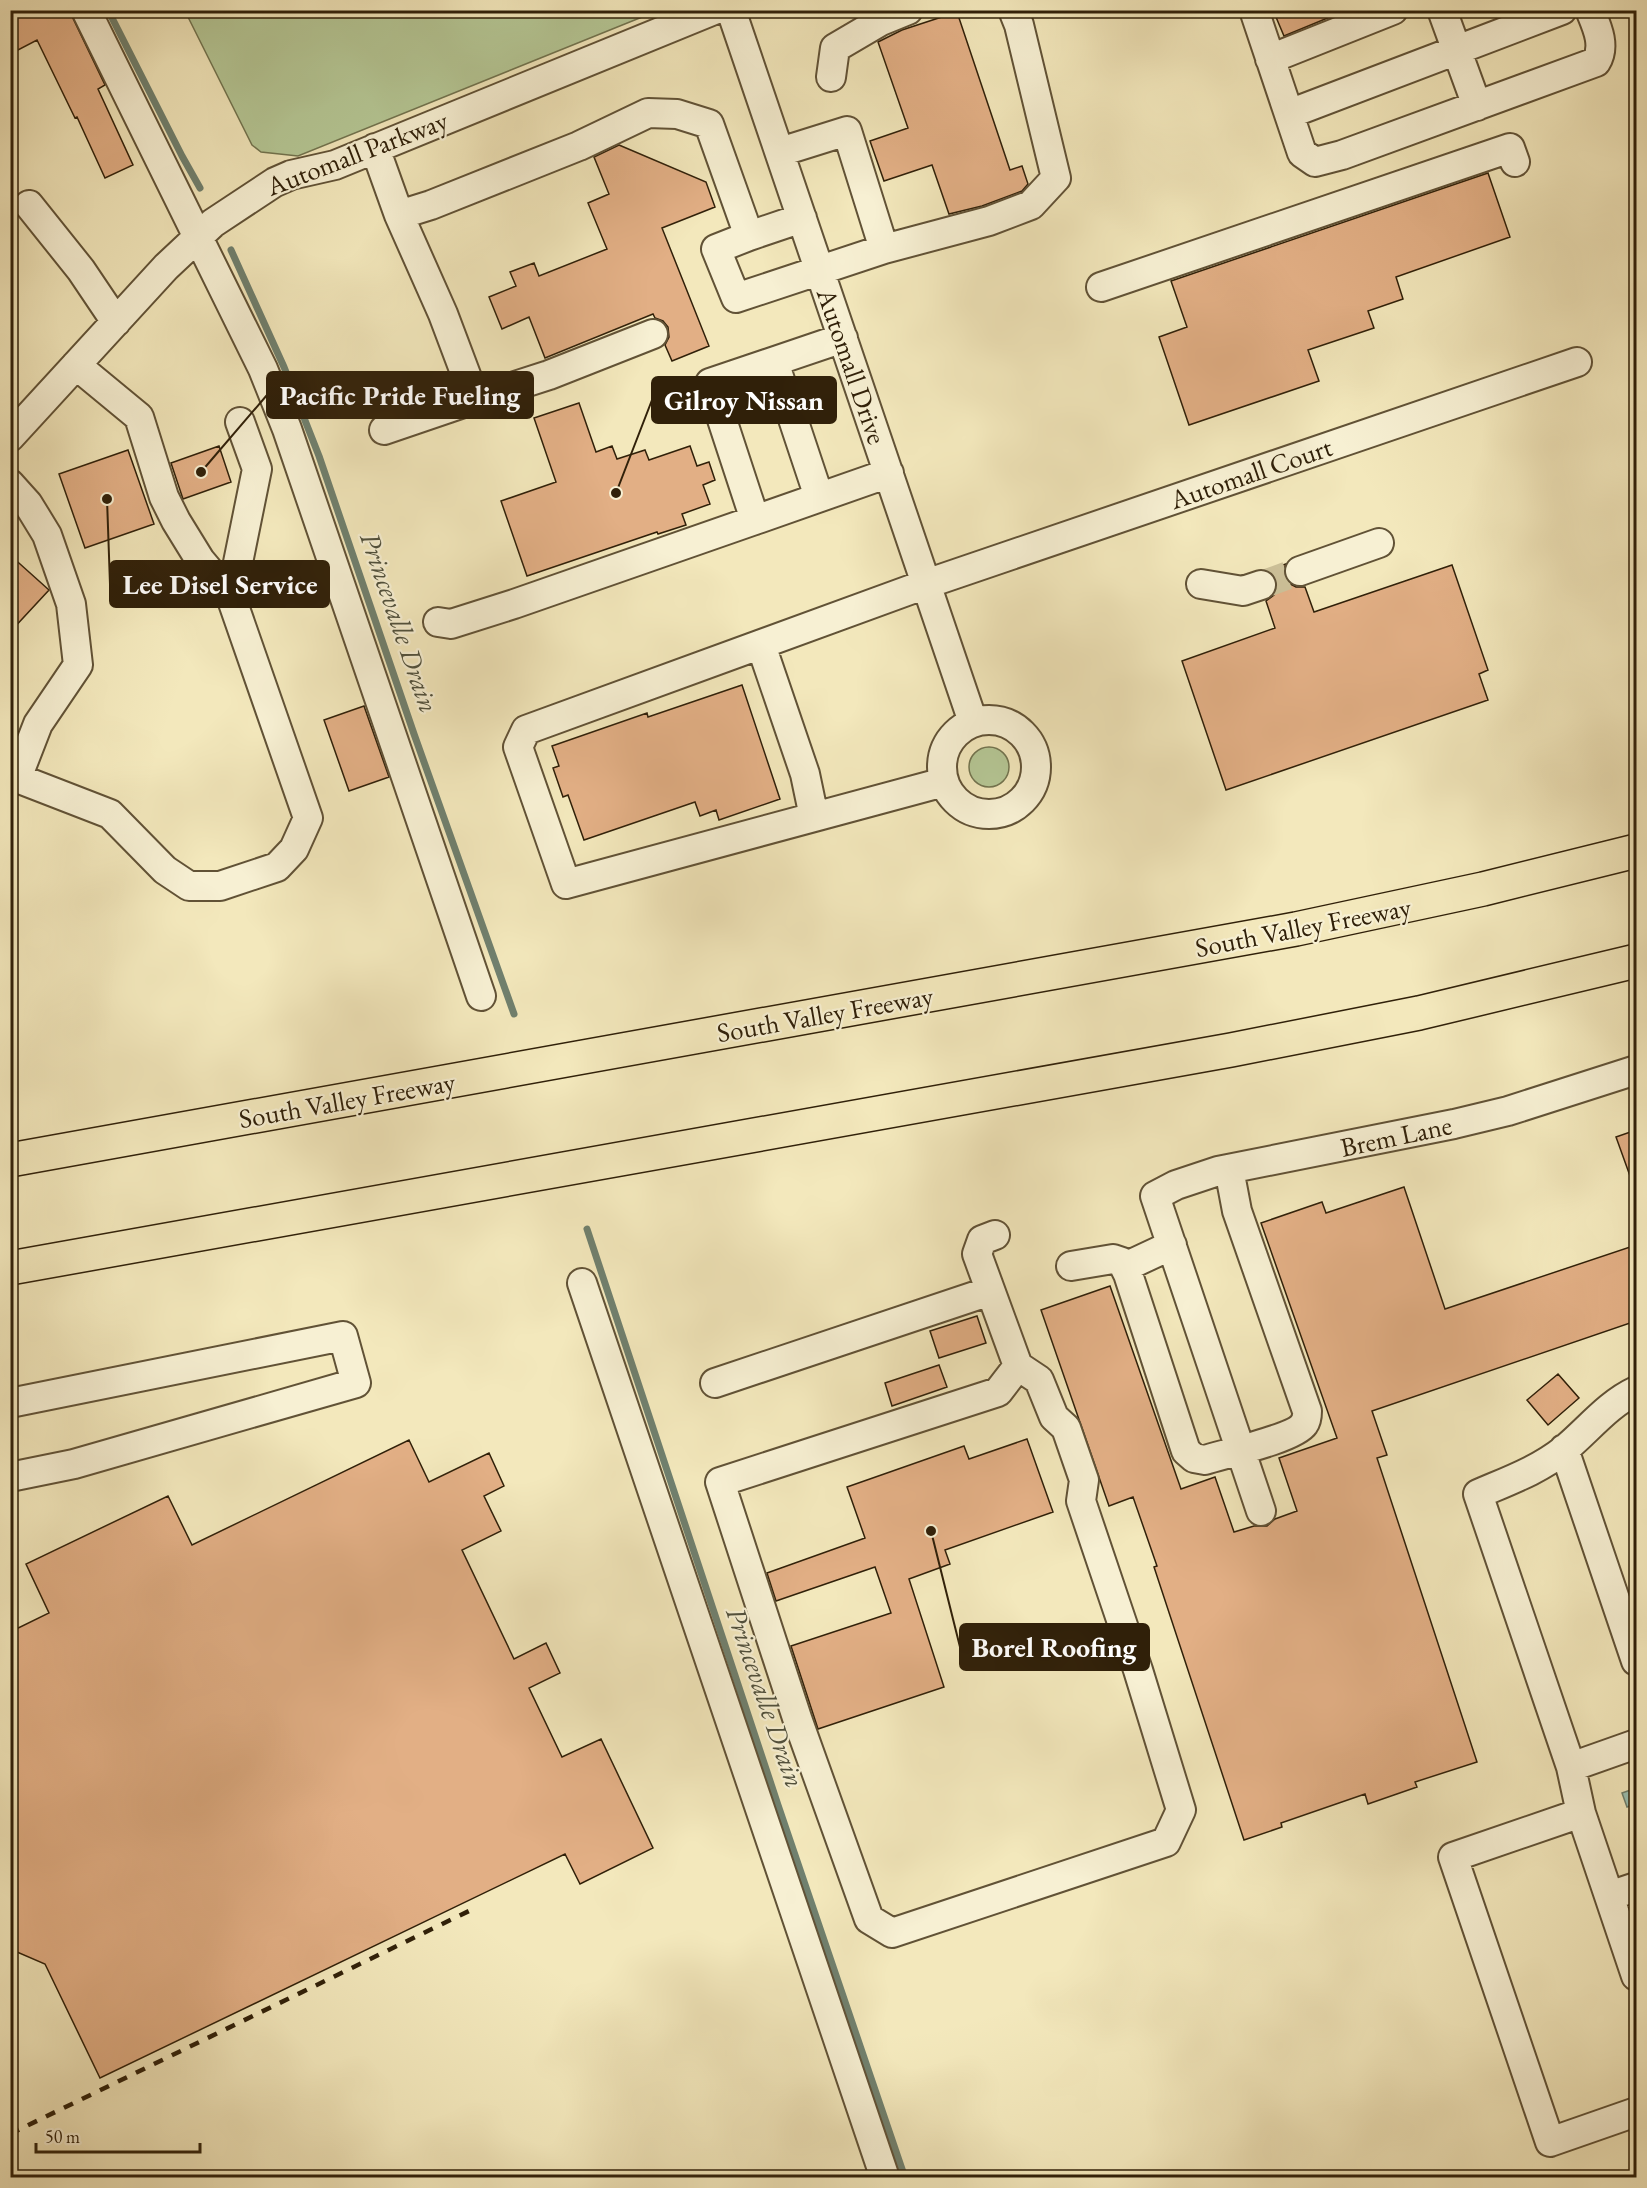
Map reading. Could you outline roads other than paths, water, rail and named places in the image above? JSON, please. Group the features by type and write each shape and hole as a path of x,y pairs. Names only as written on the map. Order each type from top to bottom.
{"highway":[{"path":"1483,889 1636,833"},
{"name":"South Valley Freeway","path":"10,1160 1296,929 1483,889 1636,851"},
{"path":"10,1268 1252,1046 1442,1008 1636,961"}],"street":[{"path":"86,10 263,369 286,429 482,996"},
{"name":"Automall Parkway","path":"10,437 198,235 233,208 275,182 291,175 327,168 714,10"},
{"name":"Automall Drive","path":"731,10 973,722"},
{"path":"831,77 835,48 880,21 908,10"},
{"path":"802,218 716,249 736,298 884,249 989,221 1031,206 1056,178 1019,25 1013,10"},
{"path":"1254,10 1302,153 1315,162 1342,155 1596,62 1601,54 1600,35 1590,10"},
{"path":"1270,59 1393,10"},
{"path":"1442,10 1477,106"},
{"path":"1289,114 1562,10"},
{"path":"399,215 431,205 579,146 648,113 677,114 709,124 749,236"},
{"path":"780,152 847,131 884,249"},
{"path":"375,148 399,215 442,314 475,399"},
{"path":"1101,287 1510,148 1515,162"},
{"path":"29,205 81,270 116,322"},
{"path":"384,430 549,375 653,334"},
{"path":"755,520 710,383 843,338"},
{"path":"774,362 819,497"},
{"name":"Automall Court","path":"814,818 566,884 518,747 526,730 926,584 1577,362"},
{"path":"10,484 28,504 47,535 71,604 78,665 38,724 14,778 110,814 165,870 189,886 220,886 277,867 294,849 308,818 231,597 200,560 176,521 164,497 139,417 76,365"},
{"path":"231,597 257,468 240,422"},
{"path":"438,622 451,624 514,604 889,473"},
{"path":"1300,571 1379,543"},
{"path":"1201,584 1243,591 1261,585"},
{"path":"761,645 805,774 814,818 944,782"},
{"path":"982,719 1010,724 1025,735 1034,751 1036,771 1031,789 1019,803 1007,811 982,813 959,803 944,782 942,763 947,744 962,727 973,722 982,719"},
{"name":"Brem Lane","path":"1172,1245 1155,1196 1176,1185 1229,1169 1454,1124 1518,1108 1636,1070"},
{"path":"1071,1266 1113,1259 1122,1262 1186,1451 1194,1458 1205,1460 1283,1437 1299,1430 1306,1422 1307,1410 1238,1211 1229,1169"},
{"path":"995,1235 982,1240 977,1254 1018,1366 1039,1380 1054,1417 1066,1428 1084,1480 1081,1501 1138,1670 1181,1810 1166,1842 892,1933 869,1919 795,1710 720,1482 998,1392 1018,1366"},
{"path":"1125,1267 1172,1245 1261,1511"},
{"path":"582,1283 885,2178"},
{"path":"715,1383 990,1291"},
{"path":"10,1402 343,1336 356,1383 74,1464 10,1477"},
{"path":"1635,1396 1600,1417 1564,1449 1539,1467 1478,1494 1571,1767 1581,1814 1636,1977"},
{"path":"1564,1449 1636,1661"},
{"path":"1571,1767 1636,1744"},
{"path":"1581,1814 1454,1857 1550,2142 1636,2112"},
{"path":"1609,1896 1636,1887"}],"waterway":[{"name":"Princevalle Drain","path":"108,10 200,188"},
{"name":"Princevalle Drain","path":"231,250 284,367 319,456 414,734 514,1014"},
{"name":"Princevalle Drain","path":"587,1229 778,1805 905,2178"}],"tunnel":[{"path":"1261,585 1300,571"}],"railway":[{"path":"10,2134 471,1910"}],"place":[{"name":"Pacific Pride Fueling","path":"201,472"},
{"name":"Gilroy Nissan","path":"616,493"},
{"name":"Lee Disel Service","path":"107,499"},
{"name":"Borel Roofing","path":"931,1531"}]}
